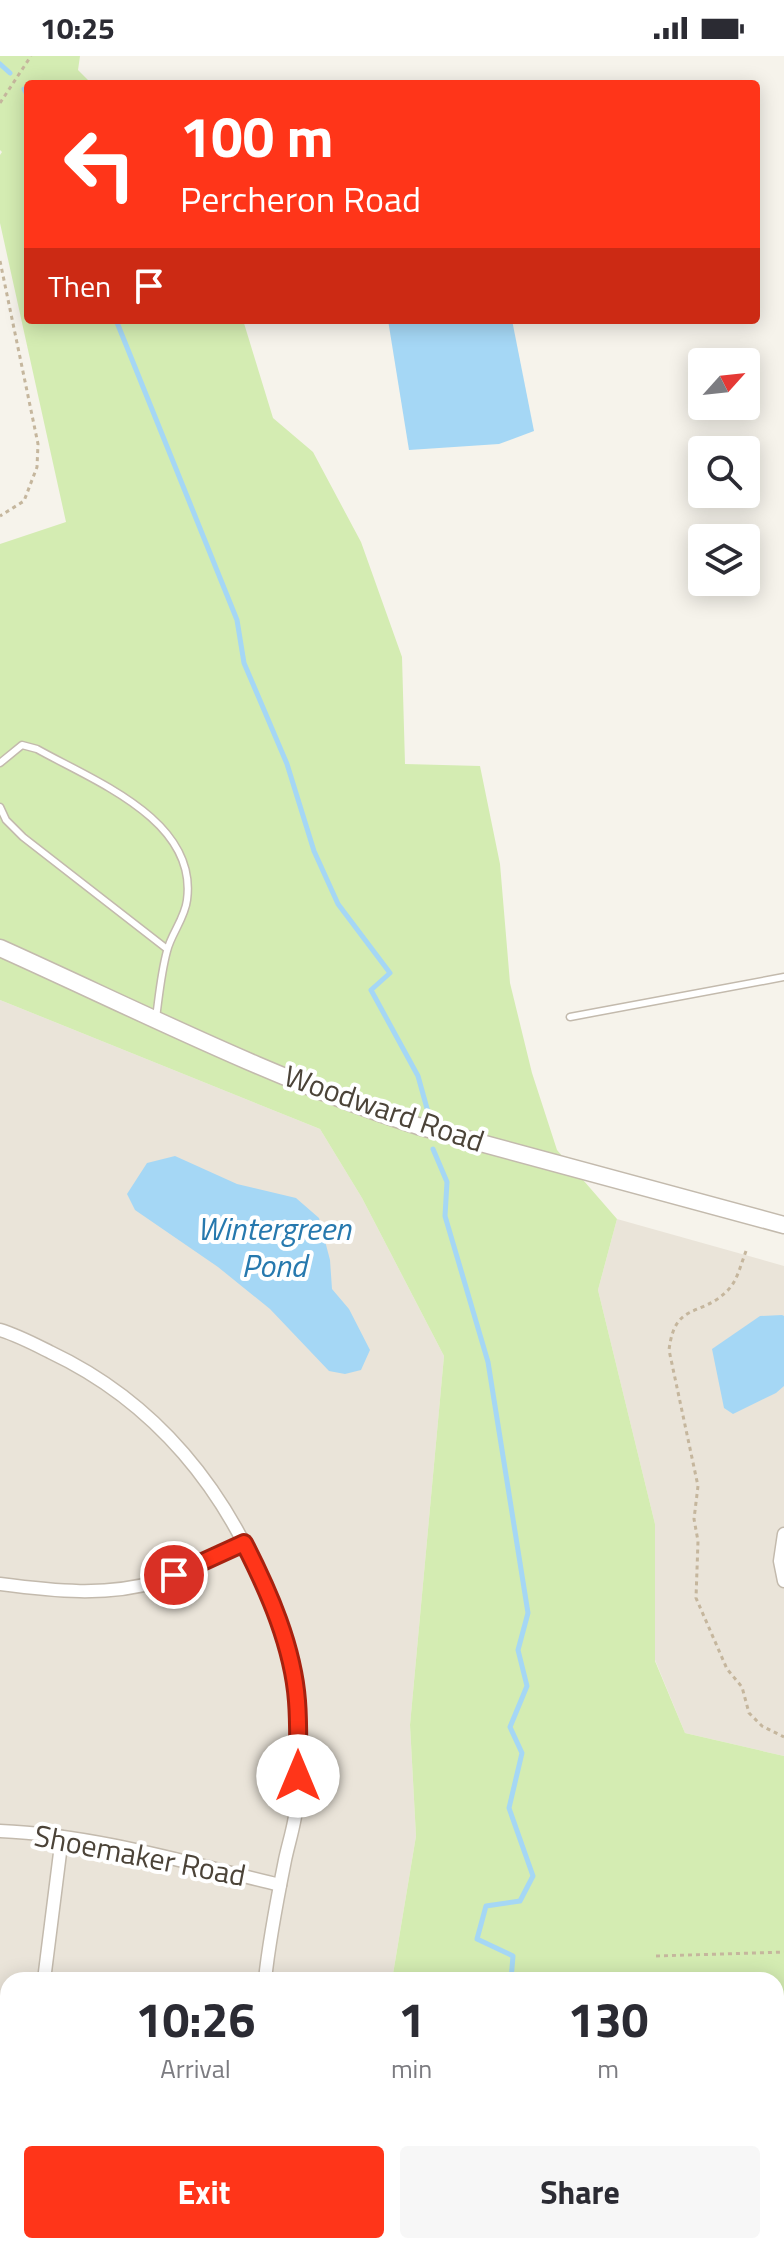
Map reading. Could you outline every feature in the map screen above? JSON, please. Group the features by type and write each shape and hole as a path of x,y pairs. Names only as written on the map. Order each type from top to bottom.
{"street":[{"name":"Woodward Road","path":"0,948 299,1082 369,1110 784,1225"},
{"path":"0,1330 74,1363 130,1399 198,1470 228,1512 259,1573 286,1643 297,1699 297,1803 266,1972"},
{"path":"784,1534 780,1561 784,1581"},
{"path":"0,1584 91,1591 125,1588 190,1569 244,1543"},
{"name":"Shoemaker Road","path":"0,1831 128,1848 280,1885"},
{"path":"45,1972 62,1837"}],"lane":[{"path":"0,763 22,745 37,749 135,804 164,828 184,858 187,903 167,949 156,1018"},
{"path":"0,807 6,820 23,837 167,949"},
{"path":"570,1017 784,977"}],"path":[{"path":"0,103 31,56"},
{"path":"0,261 38,444 37,467 24,501 0,516"},
{"path":"746,1251 728,1291 678,1319 671,1332 669,1350 698,1486 694,1519 698,1541 696,1598 727,1669 742,1687 749,1713 762,1726 784,1737"},
{"path":"656,1956 784,1952"}],"shaded area":[{"path":"0,1000 320,1129 362,1198 444,1356 410,1725 416,1836 393,1972 0,1972"},
{"path":"617,1219 784,1266 784,1756 685,1733 655,1660 655,1524 598,1290"}],"green space":[{"path":"0,56 80,56 78,70 88,80 24,80 24,324 244,324 273,418 313,452 361,542 402,657 405,764 480,766 500,864 510,983 532,1073 557,1150 617,1219 598,1290 655,1524 655,1661 685,1733 784,1756 784,1972 393,1972 416,1836 410,1725 444,1356 362,1198 320,1129 0,1000 0,544 66,522 0,223"}],"water":[{"path":"389,324 513,324 534,431 499,444 409,450"},
{"name":"Wintergreen Pond","path":"175,1156 237,1184 296,1198 319,1218 330,1260 332,1289 349,1309 370,1350 361,1370 345,1374 329,1371 270,1309 218,1267 135,1210 127,1194 147,1163"},
{"path":"782,1315 784,1386 733,1414 724,1408 712,1349 760,1316"}],"waterway":[{"path":"0,64 10,73"},
{"path":"118,324 237,620 244,663 287,764 314,851 338,904 390,973 371,990 418,1076 428,1112"},
{"path":"433,1149 447,1182 445,1216 488,1362 528,1613 518,1650 527,1686 510,1727 522,1753 509,1808 533,1876 520,1901 486,1906 477,1939 513,1956 512,1972"}],"route":[{"path":"174,1575 244,1543 286,1643 297,1699 298,1776"}]}
